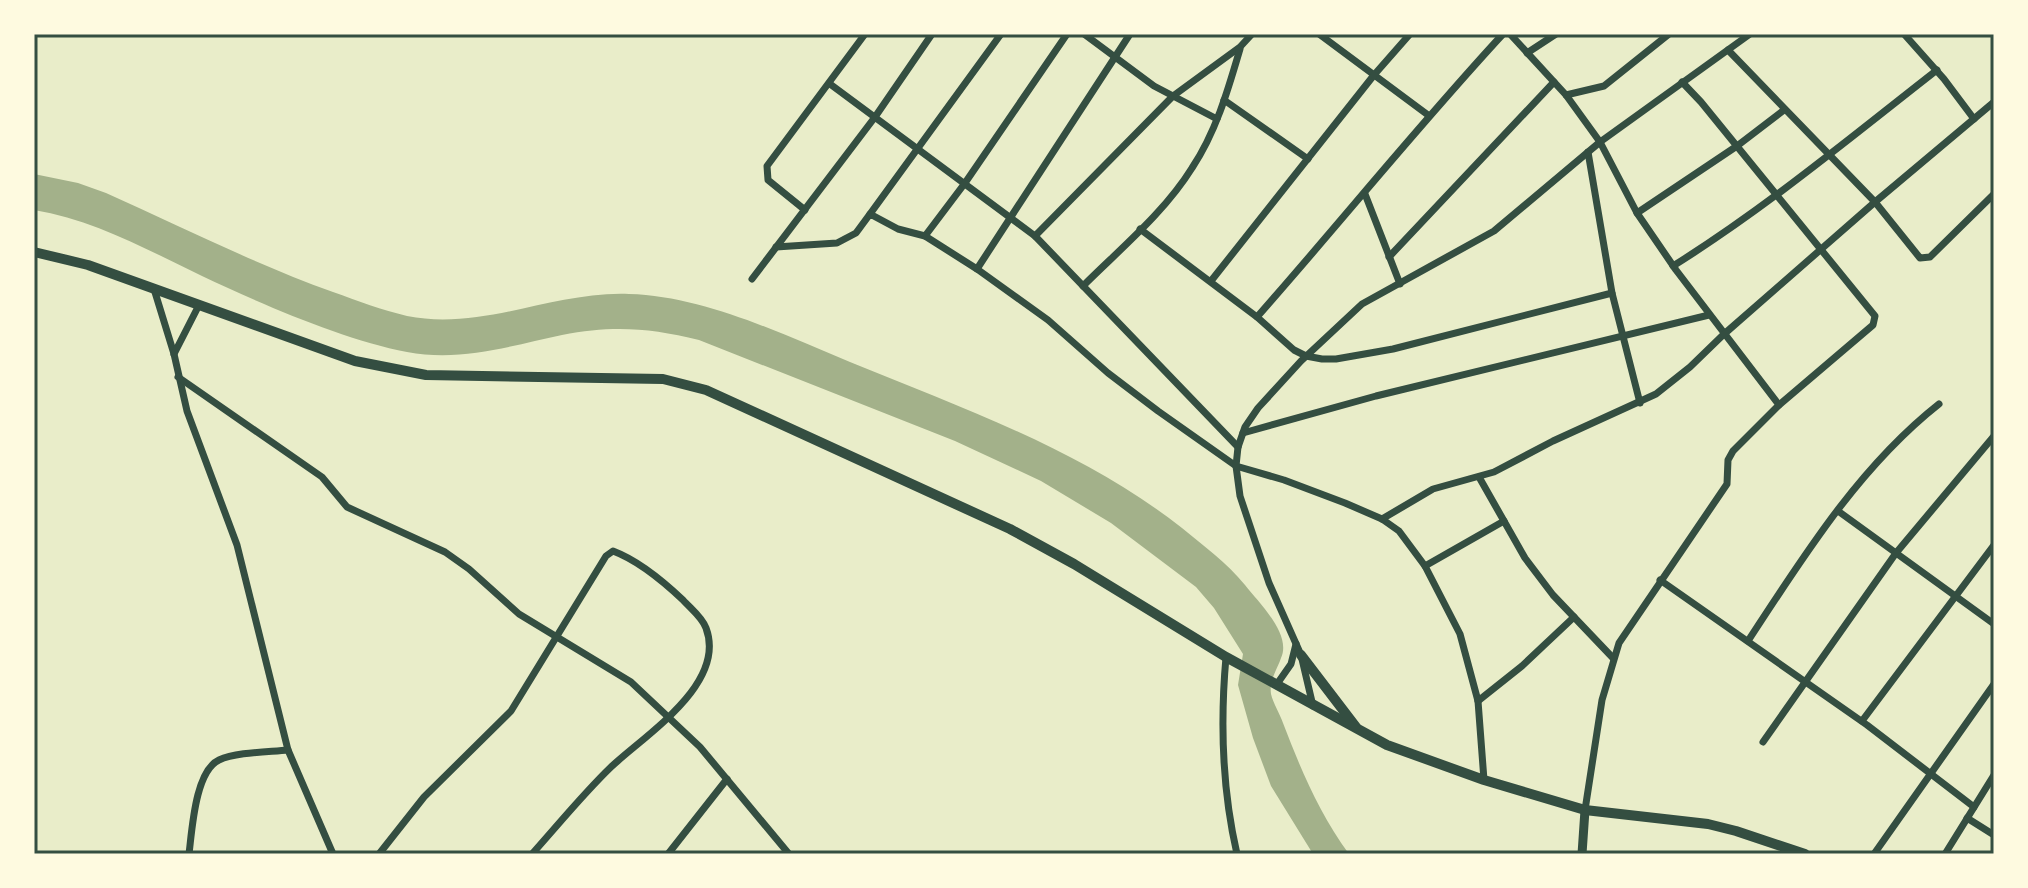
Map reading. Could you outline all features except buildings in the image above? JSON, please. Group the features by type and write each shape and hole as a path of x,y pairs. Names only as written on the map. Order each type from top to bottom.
{"main road":[{"path":"34,252 88,265 355,361 426,375 650,379 706,390 1010,529 1074,564 1226,657 1387,745 1484,780 1585,810 1708,824 1805,854"},
{"path":"1301,655 1360,732"}],"street":[{"path":"805,210 768,180 767,166 865,34"},
{"path":"752,279 875,117 932,34"},
{"path":"776,247 837,243 856,233 1001,34"},
{"path":"925,236 1067,34"},
{"path":"1084,34 1114,58 1173,96 1217,119"},
{"path":"977,269 1130,34"},
{"path":"1035,236 1173,96 1240,47 1252,34"},
{"path":"1319,34 1428,115"},
{"path":"1211,281 1410,34"},
{"path":"1257,317 1365,194 1428,115 1503,34"},
{"path":"1510,34 1566,95 1600,142 1637,213 1673,266 1779,405"},
{"path":"1527,53 1556,34"},
{"path":"1566,95 1604,86 1669,34"},
{"path":"1313,706 1301,655 1269,583 1248,523 1236,466 1243,433 1258,408 1306,356 1362,304 1494,231 1600,142 1750,34"},
{"path":"1904,34 1937,70 1974,119"},
{"path":"1083,286 1186,178 1217,119 1240,47"},
{"path":"1728,50 1875,202 1920,258 1925,259 1994,194"},
{"path":"1673,266 1777,194 1937,70"},
{"path":"1389,257 1554,82"},
{"path":"1582,854 1585,810 1602,700 1619,643 1727,484 1728,460 1733,451 1779,405 1873,325 1876,319 1777,194 1682,82"},
{"path":"830,84 1035,236 1238,447"},
{"path":"1224,100 1308,159"},
{"path":"1382,519 1433,489 1479,477 1640,403 1690,367 1821,249 1994,102"},
{"path":"1637,213 1737,146 1784,110"},
{"path":"1588,152 1612,293 1640,403"},
{"path":"1365,194 1400,284"},
{"path":"870,214 898,229 925,236 977,269 1048,320 1146,402 1236,466 1284,480 1382,519 1399,531 1425,566 1456,623 1478,701 1484,780"},
{"path":"1140,229 1257,317 1294,350 1306,356 1336,359 1393,349 1612,293"},
{"path":"154,289 203,457 237,545 288,750 333,854"},
{"path":"174,354 199,305"},
{"path":"1243,433 1376,396 1709,315"},
{"path":"178,377 322,477 347,507 445,552 519,614 615,670 669,717 727,779 789,854"},
{"path":"1748,641 1857,484 1909,428 1939,404"},
{"path":"1763,742 1896,553 1994,436"},
{"path":"1479,477 1525,558 1553,595 1613,658"},
{"path":"1838,511 1994,624"},
{"path":"1425,566 1504,521"},
{"path":"1862,721 1994,545"},
{"path":"379,854 424,797 511,711 609,552 619,553 670,588 701,619 709,640 702,677 669,717 610,769 532,854"},
{"path":"1660,580 1862,721 1974,807"},
{"path":"1478,701 1522,666 1574,617"},
{"path":"1276,684 1291,664 1296,644"},
{"path":"1226,657 1221,710 1222,741 1225,786 1237,854"},
{"path":"1874,854 1994,684"},
{"path":"189,854 198,792 209,768 218,760 288,750"},
{"path":"1945,854 1994,775"},
{"path":"668,854 727,779"},
{"path":"1967,818 1994,835"}],"shaded area":[{"path":"34,174 78,183 106,193 275,270 407,316 463,318 573,298 629,294 657,296 714,309 937,397 1064,454 1105,476 1182,528 1231,569 1272,619 1282,639 1283,649 1271,684 1271,694 1312,791 1349,854 1313,854 1271,786 1238,685 1243,654 1214,608 1196,587 1111,523 1041,481 955,441 699,340 681,336 631,329 598,330 447,355 407,352 357,339 250,298 99,228 34,210"}]}
